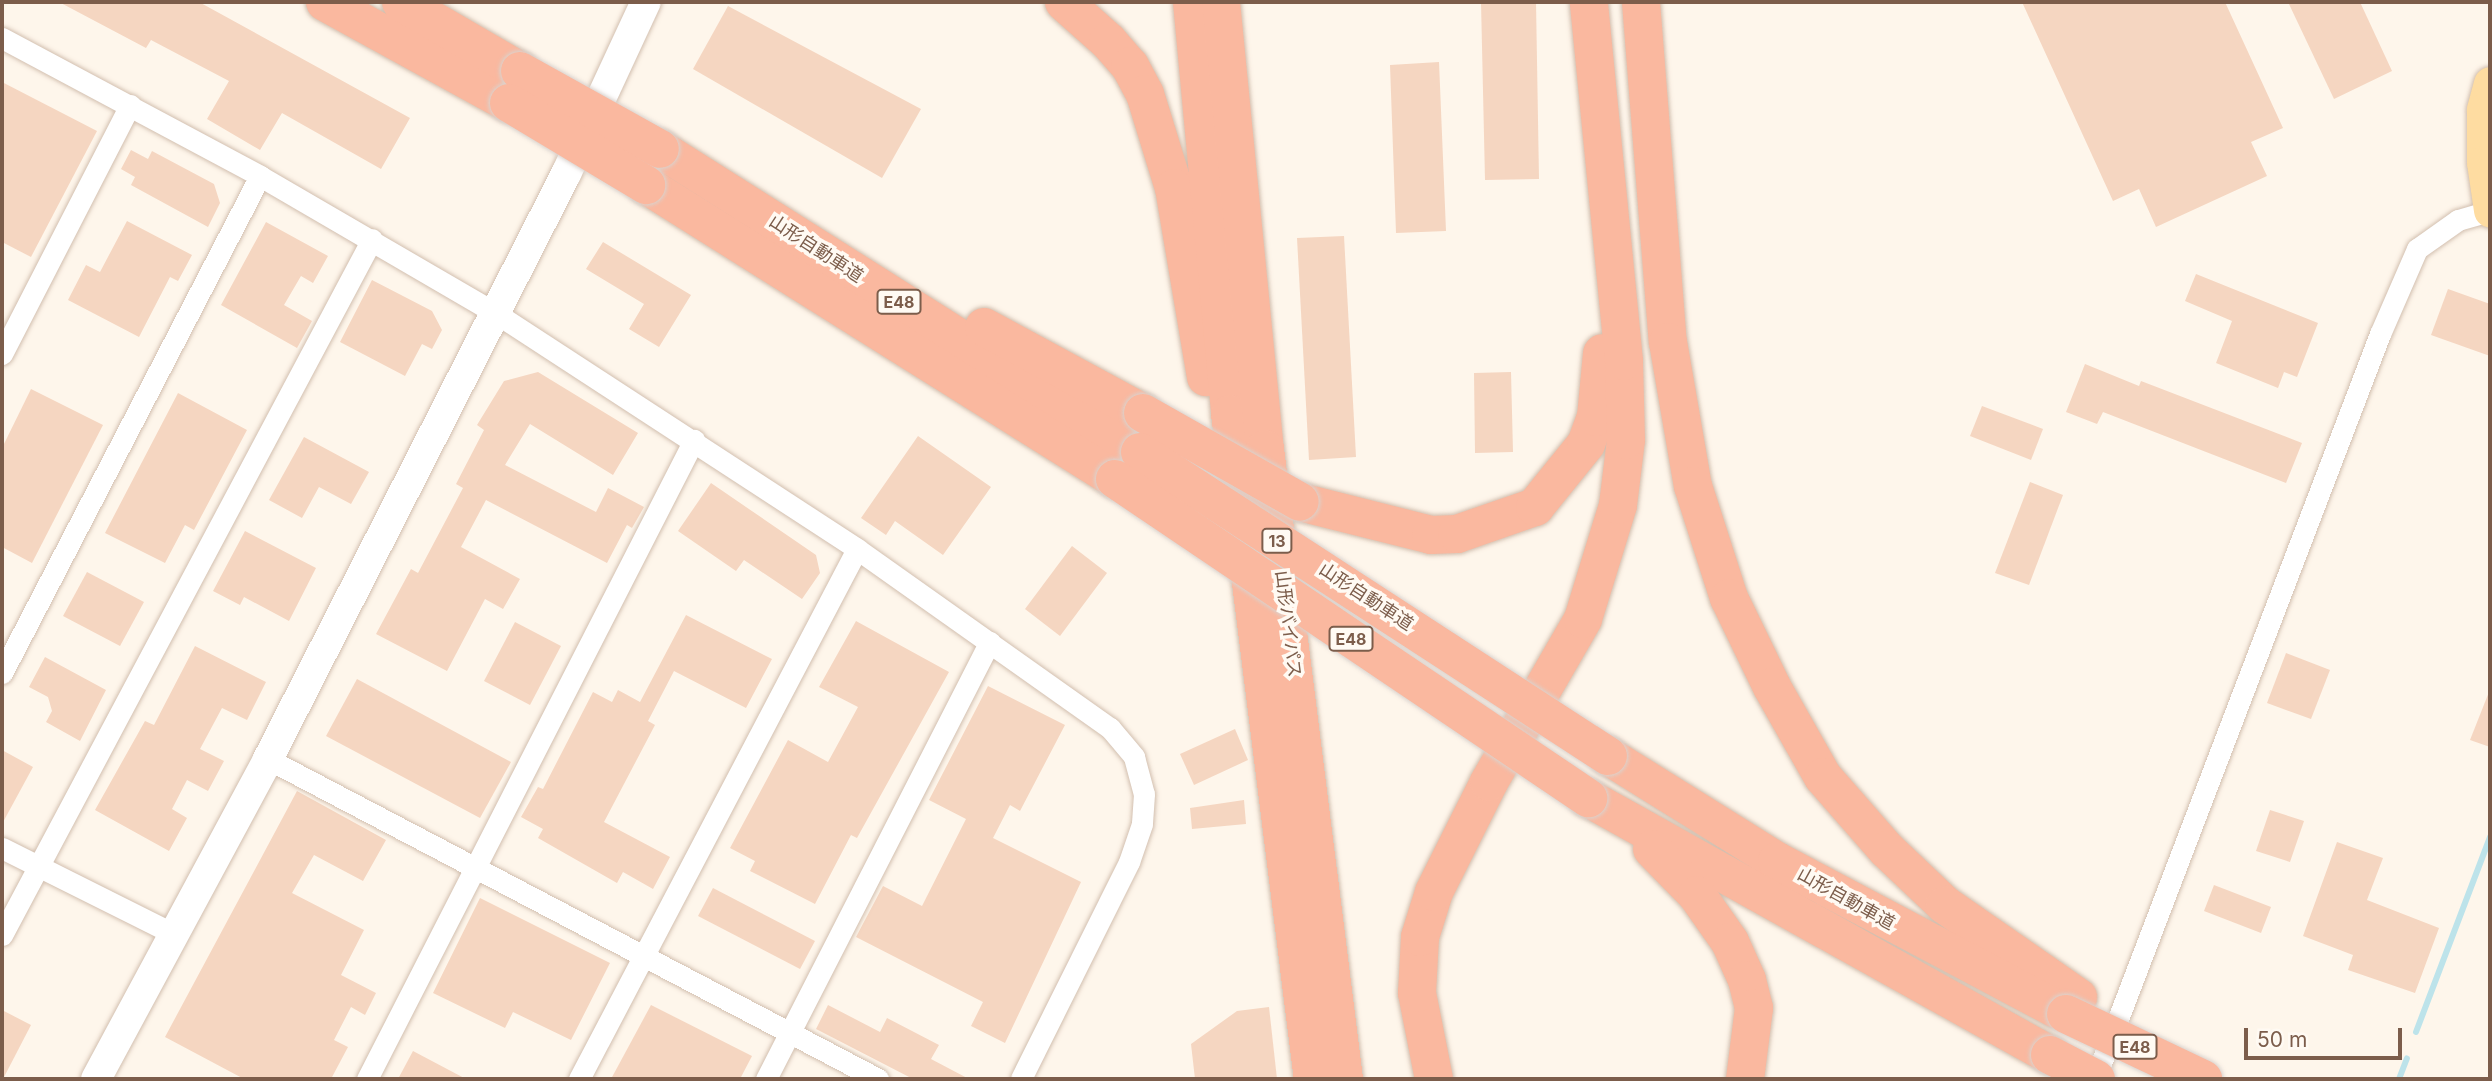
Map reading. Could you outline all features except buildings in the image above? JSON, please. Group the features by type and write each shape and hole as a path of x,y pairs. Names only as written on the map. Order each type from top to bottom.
{"highway":[{"name":"山形自動車道","path":"325,2 660,149 1127,466 1625,822 2096,1079"},
{"name":"山形自動車道","path":"401,2 646,185 1127,466 1875,916 2072,1006"},
{"path":"1064,2 1108,41 1145,94 1174,188 1199,352 1208,383 1230,414"},
{"name":"山形バイパス","path":"1192,2 1230,414 1313,1079"},
{"name":"山形バイパス","path":"1221,2 1260,387 1344,1079"},
{"path":"1238,2 1255,180 1260,387"},
{"path":"1434,1079 1416,993 1420,937 1430,903 1477,804 1583,619 1618,505 1626,440 1624,361 1610,241 1589,2"},
{"path":"1641,2 1661,295 1679,418 1712,552 1745,632 1798,735 1823,777 1906,869 1945,905 2072,1006 2202,1079"},
{"path":"660,149 1143,413 1300,502 1432,535 1457,534 1535,507 1580,453 1596,418 1610,241"},
{"path":"1462,1079 1439,1014 1438,979 1454,895 1475,849 1579,666 1621,559 1638,496 1661,295"},
{"path":"1625,822 1697,895 1730,942 1754,1008 1745,1079"}],"main road":[{"path":"2490,83 2483,110 2483,162 2490,211"}],"street":[{"path":"96,1079 268,759 566,174 646,2"},
{"path":"2,38 260,176 494,312 694,440 857,549 1111,728 1134,757 1144,793 1142,824 1129,862 1021,1079"},
{"path":"2,354 130,105"},
{"path":"2,673 260,176"},
{"path":"2096,1079 2380,334 2417,249 2458,220 2490,211"},
{"path":"2,934 36,865 372,239"},
{"path":"366,1079 471,869 694,440"},
{"path":"579,1079 857,549"},
{"path":"766,1079 990,642"},
{"path":"268,759 471,869 878,1079"},
{"path":"2,848 174,934"}],"waterway":[{"path":"2416,1032 2490,837"},
{"path":"2399,1079 2407,1058"}]}
